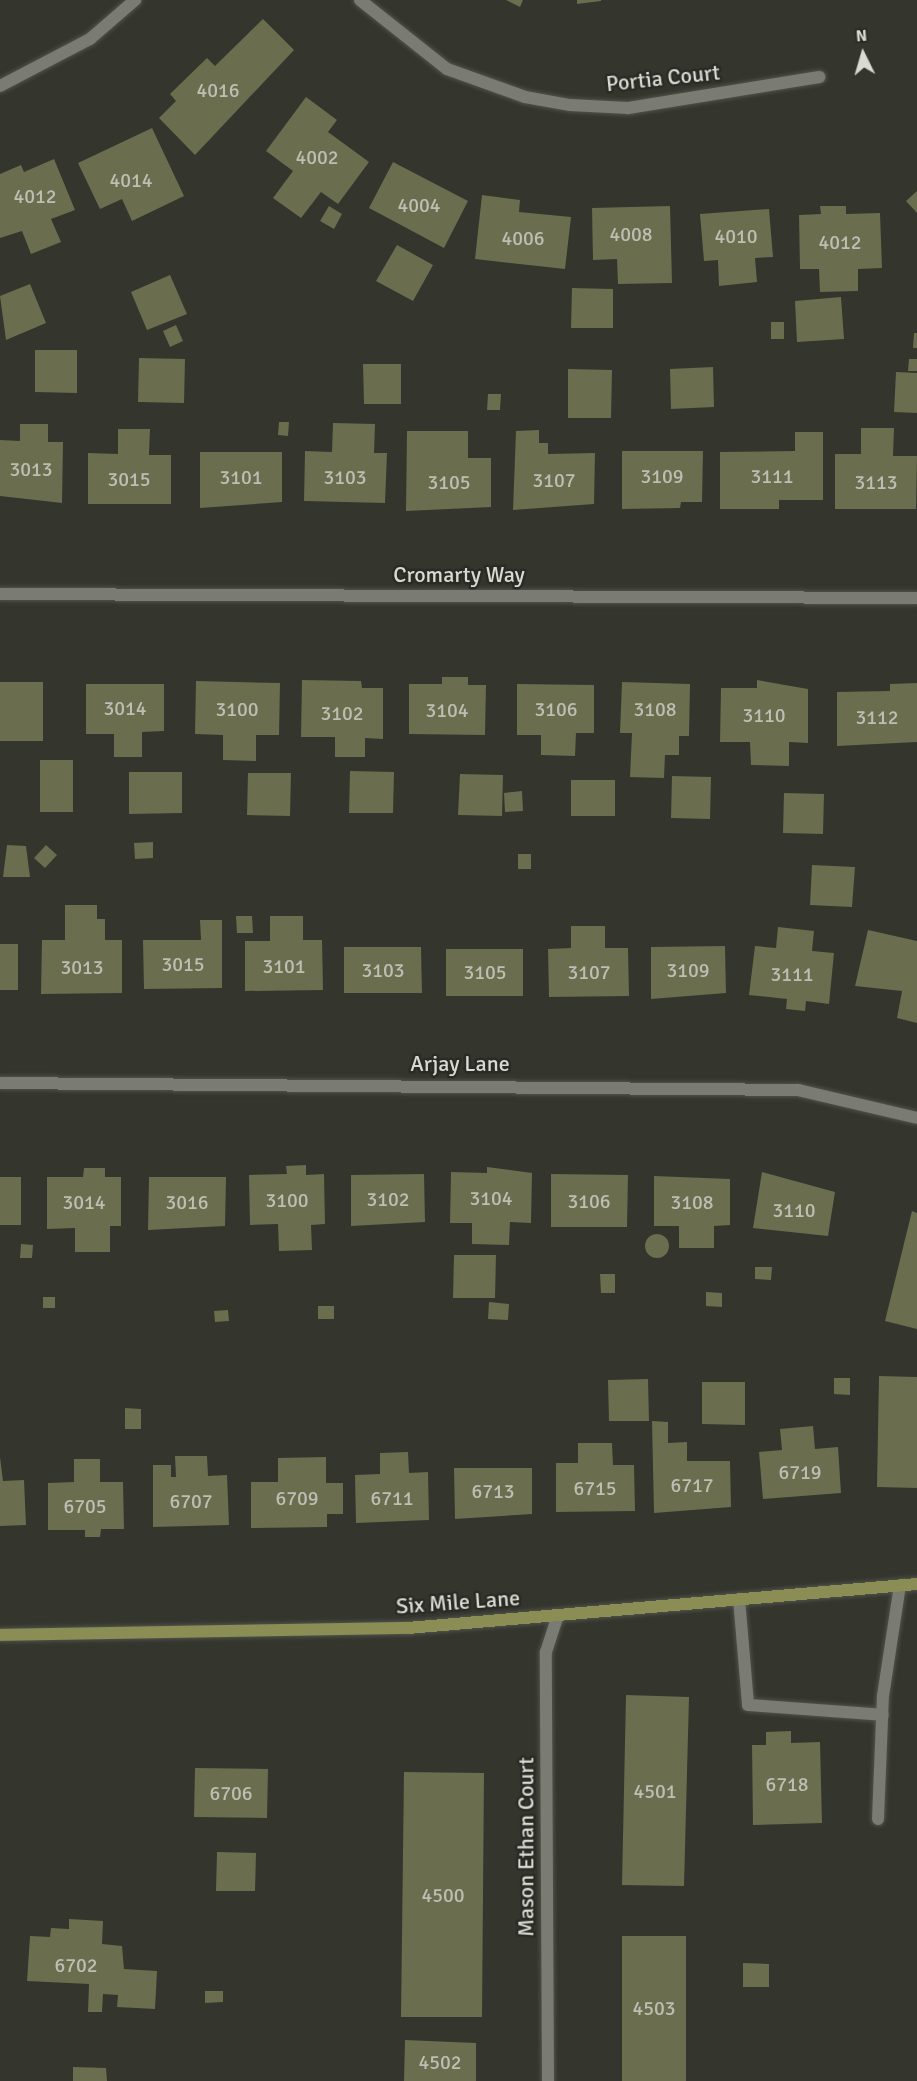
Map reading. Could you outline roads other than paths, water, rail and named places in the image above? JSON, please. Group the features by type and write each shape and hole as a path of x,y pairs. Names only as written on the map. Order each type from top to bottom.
{"street":[{"path":"0,86 90,39 135,0"},
{"name":"Portia Court","path":"360,0 447,69 525,97 570,105 628,108 820,77"},
{"name":"Cromarty Way","path":"0,594 917,598"},
{"name":"Arjay Lane","path":"0,1083 798,1090 917,1118"},
{"name":"Six Mile Lane","path":"0,1635 408,1628 917,1584"},
{"path":"878,1818 883,1715 900,1586"},
{"path":"739,1599 748,1705 883,1715"},
{"name":"Mason Ethan Court","path":"548,2081 546,1652 558,1615"}]}
